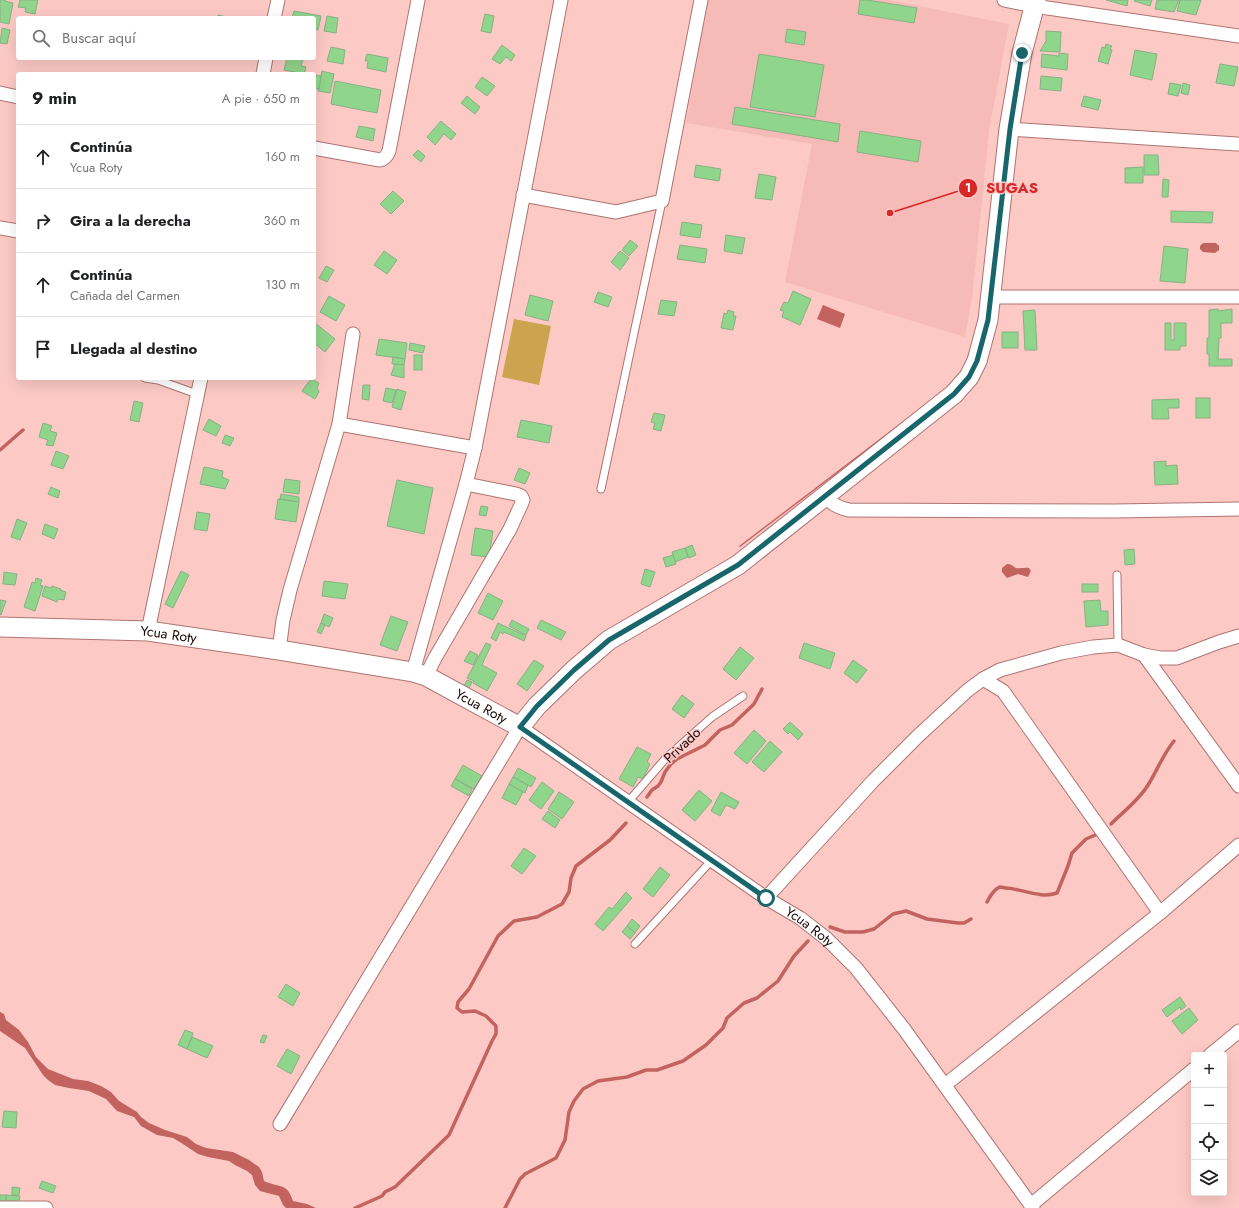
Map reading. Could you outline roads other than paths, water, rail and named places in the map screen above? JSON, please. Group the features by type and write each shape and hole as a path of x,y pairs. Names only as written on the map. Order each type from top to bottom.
{"street":[{"path":"274,16 276,0"},
{"path":"316,148 380,160 387,156 418,0"},
{"path":"419,674 475,448 560,0"},
{"path":"523,195 616,212 662,201 701,0"},
{"path":"1004,0 1035,3 1239,36"},
{"path":"280,1124 520,727 537,706 574,670 609,640 738,565 954,394 969,377 977,361 988,320 992,297 1010,129 1022,53 1035,3"},
{"path":"263,72 266,60"},
{"path":"0,94 16,97"},
{"path":"1010,129 1237,144"},
{"path":"0,228 16,231"},
{"path":"992,297 1239,297"},
{"path":"279,650 283,620 290,590 339,424 353,334"},
{"path":"148,631 200,380"},
{"path":"339,424 475,448"},
{"path":"419,674 435,658 510,529 523,500 521,496 516,494 466,484"},
{"path":"825,497 833,505 849,510 1114,511 1239,509"},
{"name":"Ycua Roty","path":"0,627 148,631 279,650 419,674 520,727 766,898 800,918 827,938 856,968 904,1029 1032,1207"},
{"path":"766,898 873,781 968,690 983,679 1000,670 1061,653 1093,647 1118,645 1144,655 1160,658 1176,658 1239,636"},
{"path":"1144,655 1239,786"},
{"path":"983,679 1003,691 1160,913"},
{"path":"945,1085 1160,913 1239,845"},
{"path":"1214,1052 1239,1031"},
{"path":"1032,1207 1191,1072"},
{"path":"0,1208 46,1208"}],"lane":[{"path":"601,489 662,201"},
{"path":"158,380 197,394"},
{"path":"1117,575 1118,645"},
{"name":"Privado","path":"628,802 666,758 712,717 743,696"},
{"path":"635,944 712,860"}],"waterway":[{"path":"0,450 23,430"},
{"path":"647,797 661,782 665,772 671,764 677,759 705,745 720,730 732,725 754,704 762,689"},
{"path":"1111,824 1136,801 1174,741"},
{"path":"355,1208 382,1196 385,1192 395,1187 449,1135 496,1034 496,1026 486,1016 475,1011 462,1012 457,1008 458,1002 469,989 498,936 514,921 537,917 562,904 569,892 571,878 576,866 610,840 626,823"},
{"path":"987,902 994,891 1000,887 1045,895 1057,893 1072,853 1086,839 1100,833"},
{"path":"830,927 845,932 863,932 874,929 893,914 906,911 927,919 958,923 964,923 971,919"},
{"path":"505,1208 520,1179 525,1174 556,1158 565,1140 569,1112 574,1101 583,1089 598,1081 627,1077 646,1070 657,1070 683,1061 706,1045 723,1028 727,1018 744,1003 757,998 778,981 794,956 808,941"}],"place":[{"name":"SUGAS","path":"890,213"}]}
